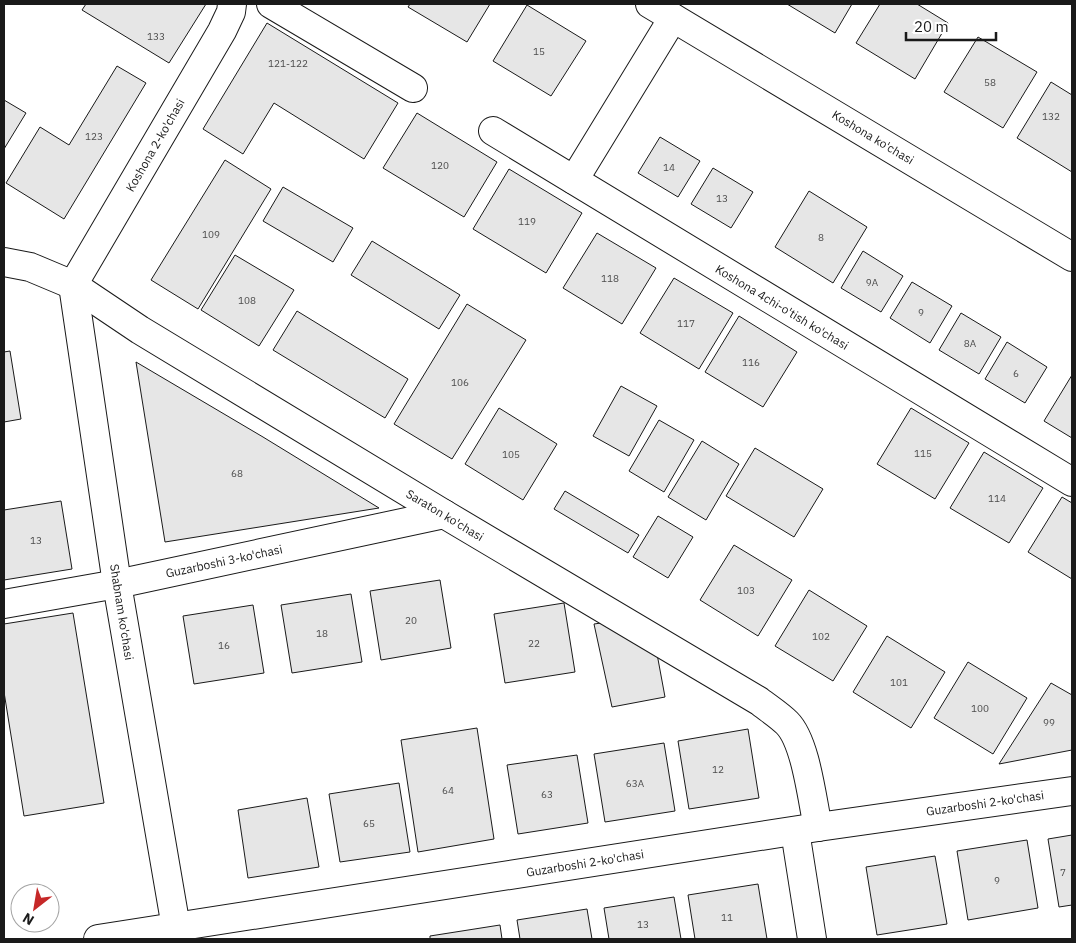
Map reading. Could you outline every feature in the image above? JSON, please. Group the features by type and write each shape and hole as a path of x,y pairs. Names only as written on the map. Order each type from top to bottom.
{"street":[{"name":"Koshona 2-ko'chasi","path":"73,284 222,31 231,12 232,4"},
{"path":"271,4 413,88"},
{"name":"Koshona ko'chasi","path":"650,4 1072,256"},
{"path":"574,180 673,18"},
{"name":"Koshona 4chi-o'tish ko'chasi","path":"493,131 1072,482"},
{"name":"Saraton ko'chasi","path":"4,262 30,267 73,284 140,330 444,514 759,701 788,724 798,742 803,757 812,939"},
{"name":"Shabnam ko'chasi","path":"73,284 117,584 177,933"},
{"name":"Guzarboshi 3-ko'chasi","path":"4,604 117,584 444,514"},
{"name":"Guzarboshi 2-ko'chasi","path":"98,939 177,933 806,829 1072,791"}],"building":[{"path":"86,4 206,4 169,63 82,10"},
{"path":"410,4 490,4 467,42 408,7"},
{"path":"787,4 852,4 835,33"},
{"path":"880,4 917,4 948,23 915,79 856,43"},
{"path":"527,5 586,41 551,96 493,61"},
{"path":"267,23 398,103 364,159 274,103 243,154 203,129"},
{"path":"978,37 1037,72 1003,128 944,92"},
{"path":"117,66 146,83 64,219 6,183 40,127 69,145"},
{"path":"1051,82 1072,95 1072,172 1017,138"},
{"path":"4,100 26,113 4,149"},
{"path":"417,113 497,162 464,217 383,168"},
{"path":"660,137 700,161 678,197 638,173"},
{"path":"225,160 271,189 198,309 151,280"},
{"path":"713,168 753,192 731,228 691,204"},
{"path":"509,169 582,213 546,273 473,229"},
{"path":"283,187 353,228 333,262 263,221"},
{"path":"809,191 867,227 833,283 775,247"},
{"path":"597,233 656,268 622,324 563,288"},
{"path":"372,241 460,295 439,329 351,275"},
{"path":"863,251 903,276 881,312 841,288"},
{"path":"235,255 294,290 259,346 201,310"},
{"path":"674,278 733,313 699,369 640,333"},
{"path":"912,282 952,306 930,343 890,318"},
{"path":"467,304 526,340 452,459 394,424"},
{"path":"297,311 408,379 385,418 273,350"},
{"path":"961,313 1001,337 979,374 939,350"},
{"path":"739,316 797,352 763,407 705,372"},
{"path":"1007,342 1047,367 1025,403 985,379"},
{"path":"10,351 21,419 4,422 4,352"},
{"path":"136,362 263,437 379,508 165,542"},
{"path":"1072,375 1072,438 1044,421"},
{"path":"621,386 657,406 629,456 593,436"},
{"path":"499,408 557,444 523,500 465,464"},
{"path":"911,408 969,443 935,499 877,464"},
{"path":"659,420 694,440 664,492 629,471"},
{"path":"702,441 739,464 706,520 668,497"},
{"path":"755,448 823,489 794,537 726,496"},
{"path":"984,452 1043,488 1009,543 950,508"},
{"path":"565,491 639,535 628,553 554,509"},
{"path":"1062,497 1072,503 1072,579 1028,552"},
{"path":"61,501 72,569 4,580 4,510"},
{"path":"658,516 693,537 668,578 633,557"},
{"path":"734,545 792,580 758,636 700,600"},
{"path":"440,580 451,648 381,660 370,591"},
{"path":"809,590 867,626 833,681 775,646"},
{"path":"351,594 362,662 292,673 281,605"},
{"path":"564,603 575,672 505,683 494,614"},
{"path":"253,605 264,673 194,684 183,616"},
{"path":"73,613 104,803 24,816 4,692 4,624"},
{"path":"615,621 655,643 665,697 612,707 594,624"},
{"path":"887,636 945,672 911,728 853,692"},
{"path":"968,662 1027,698 993,754 934,718"},
{"path":"1051,683 1072,695 1072,750 999,764"},
{"path":"477,728 494,839 418,852 401,740"},
{"path":"748,729 759,798 689,809 678,741"},
{"path":"664,743 675,811 605,822 594,754"},
{"path":"577,755 588,823 518,834 507,765"},
{"path":"399,783 410,852 340,862 329,794"},
{"path":"307,798 319,867 248,878 238,810"},
{"path":"1072,835 1072,905 1059,907 1048,839"},
{"path":"1027,840 1038,908 968,920 957,851"},
{"path":"935,856 947,924 877,935 866,867"},
{"path":"758,884 767,939 695,939 688,895"},
{"path":"674,897 681,939 609,939 604,908"},
{"path":"587,909 592,939 520,939 517,920"},
{"path":"500,925 502,939 430,939 430,936"}]}
